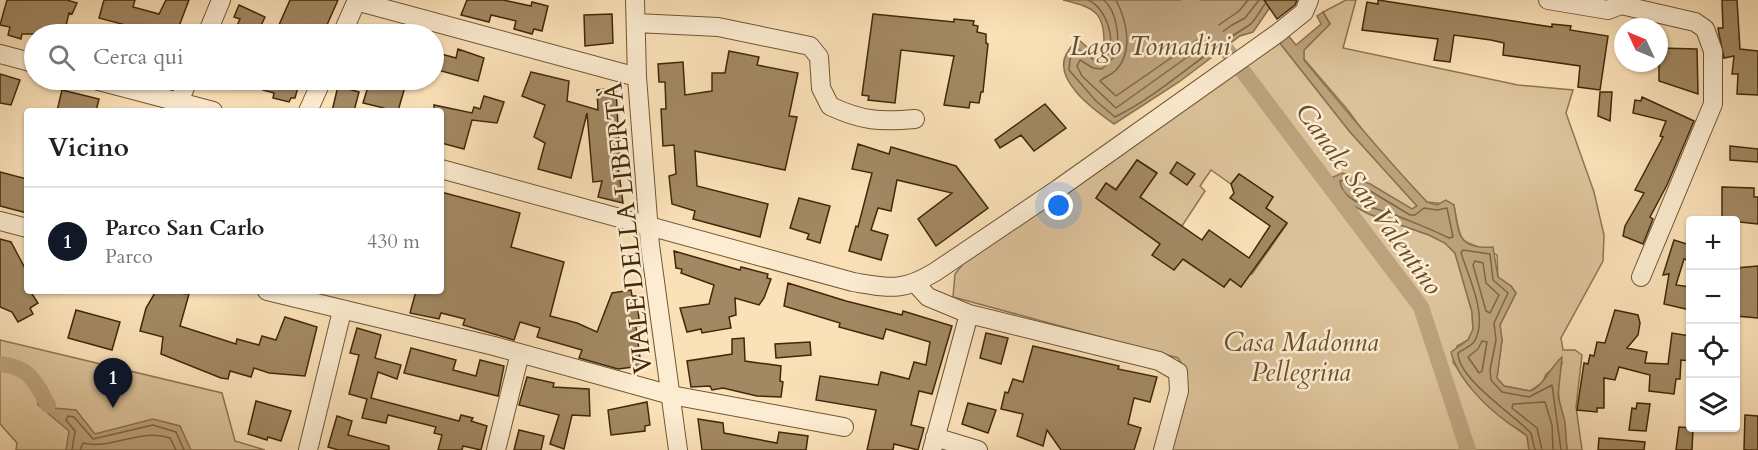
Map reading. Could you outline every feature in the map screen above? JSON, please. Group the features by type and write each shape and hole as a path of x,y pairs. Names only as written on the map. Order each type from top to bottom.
{"street":[{"path":"211,24 221,0"},
{"name":"VIALE DELLA LIBERTÀ","path":"635,0 637,78 649,224 678,450"},
{"path":"444,170 649,224 854,282 901,288 915,284 1058,189 1278,33 1304,12 1309,0"},
{"path":"1548,0 1608,10 1622,3 1695,22 1705,29 1713,51 1713,104 1641,277"},
{"path":"347,24 357,1 441,24"},
{"path":"636,23 718,27 810,46 819,57 821,88 830,106 856,119 891,121 915,118"},
{"path":"444,25 637,78"},
{"path":"0,54 24,60"},
{"path":"133,90 202,108"},
{"path":"179,102 184,90"},
{"path":"309,108 317,90"},
{"path":"0,221 24,227"},
{"path":"915,284 928,297 969,314 1159,361 1178,372 1179,392 1163,450"},
{"path":"279,294 520,353 671,395 844,427"},
{"path":"308,450 342,310"},
{"path":"969,314 934,444 978,450"},
{"path":"496,450 520,353"}],"green space":[{"path":"1346,0 1356,0 1343,48 1518,85 1573,90 1566,113 1594,192 1604,235 1603,261 1561,338 1563,350 1575,350 1582,355 1576,407 1582,450 1567,450 1558,383 1562,363 1546,374 1543,382 1530,391 1504,386 1497,378 1502,340 1500,325 1516,293 1511,286 1498,277 1497,255 1464,240 1459,230 1454,205 1427,202 1377,150 1347,109 1304,59 1304,50 1330,24 1323,12"},
{"name":"Casa Madonna Pellegrina","path":"1279,42 1350,132 1417,206 1412,210 1370,184 1346,202 1369,214 1429,235 1445,243 1455,253 1472,312 1473,330 1468,340 1457,346 1453,362 1470,386 1507,422 1527,436 1529,450 1171,450 1187,391 1184,368 1178,358 953,297 955,274 963,264 1204,92","holes":["1137,160 1157,173 1140,197 1182,226 1205,191 1200,186 1211,170 1231,184 1239,174 1273,197 1266,208 1287,224 1252,274 1239,265 1245,281 1241,287 1230,279 1224,287 1182,259 1153,254 1160,244 1096,198 1106,183 1116,189"]},
{"path":"0,340 222,393 235,441 265,450 16,450 17,443 0,424"}],"water":[{"name":"Lago Tomadini","path":"1063,0 1275,0 1253,32 1240,36 1179,82 1114,124 1078,94 1065,74 1064,63 1067,53 1074,44 1080,41 1098,56 1104,50 1103,28 1100,20 1097,14 1084,6"},
{"path":"1323,12 1330,24 1304,50 1304,60 1379,150 1427,202 1437,205 1446,200 1454,205 1459,232 1467,243 1473,246 1493,247 1498,277 1511,286 1516,293 1500,325 1502,340 1497,378 1504,386 1530,391 1543,381 1562,357 1558,396 1565,422 1567,450 1529,450 1527,436 1490,408 1459,372 1451,352 1468,340 1473,329 1472,312 1455,253 1445,243 1429,235 1369,214 1346,202 1335,190 1333,177 1343,173 1370,184 1412,209 1417,206 1350,132 1279,42 1288,35 1296,45 1321,24 1317,16"},
{"path":"36,376 46,386 53,408 76,410 95,434 153,419 180,426 191,450 66,450 69,431 38,405"}],"building":[{"path":"7,0 67,0 77,3 72,14 69,13 66,24 24,24 24,34 21,39 8,35 10,27 0,25"},
{"path":"104,0 135,0 133,7 159,14 166,0 189,0 180,24 122,24 99,18"},
{"path":"290,0 338,0 327,24 279,24"},
{"path":"467,0 503,0 531,6 532,2 548,6 542,31 534,29 532,34 514,29 516,21 491,15 489,22 461,15"},
{"path":"1264,0 1297,0 1295,5 1277,19"},
{"path":"1378,0 1552,27 1552,24 1571,26 1570,30 1608,36 1600,90 1578,87 1580,66 1503,55 1504,43 1491,40 1454,35 1450,62 1434,60 1438,39 1362,30 1367,2 1378,4"},
{"path":"1722,0 1737,0 1740,49 1758,51 1758,95 1737,94 1738,74 1732,74 1734,56 1724,58 1718,28 1723,28"},
{"path":"239,5 265,17 262,24 238,24 240,19 234,17"},
{"path":"612,14 613,43 585,46 584,15"},
{"path":"873,14 954,22 954,19 974,21 973,25 978,26 977,32 986,34 988,44 983,92 981,92 979,103 970,102 969,108 944,105 954,56 901,50 895,103 868,100 869,96 862,95"},
{"path":"1668,48 1697,49 1698,94 1659,81 1659,72 1668,72"},
{"path":"458,49 484,58 478,81 444,72 444,55 456,58"},
{"path":"729,51 759,57 757,65 798,73 789,116 797,117 785,170 695,151 697,186 768,204 760,237 693,219 695,211 672,204 669,176 676,174 674,145 663,146 661,109 666,109 665,82 659,82 658,64 683,62 685,95 712,91 712,73 725,73"},
{"path":"531,72 569,81 567,101 598,110 597,90 616,88 620,165 618,166 623,203 598,197 602,181 593,182 587,113 571,178 538,169 545,143 534,137 545,105 522,96"},
{"path":"0,74 20,80 11,105 0,103"},
{"path":"62,90 99,99 97,108 58,108"},
{"path":"263,90 297,90 295,98 291,98 289,102 273,98 274,93"},
{"path":"337,90 359,92 355,108 333,108"},
{"path":"367,90 404,90 399,108 384,108 363,103"},
{"path":"1600,92 1612,92 1610,121 1598,116"},
{"path":"484,96 504,102 497,123 472,120 464,149 444,144 444,108 434,108 434,105 472,113 474,107 480,109"},
{"path":"1642,97 1694,121 1667,185 1650,217 1653,219 1643,244 1623,236 1625,226 1644,193 1635,190 1663,137 1660,136 1666,121 1633,113 1635,100 1641,101"},
{"path":"1045,104 1066,128 1034,151 1021,135 1000,148 995,140"},
{"path":"858,144 889,154 891,147 956,166 988,208 936,246 918,219 952,193 897,180 891,211 878,208 871,230 888,235 881,260 849,251 856,226 858,227 872,173 852,169"},
{"path":"1730,146 1758,149 1758,162 1730,160"},
{"path":"1137,160 1157,173 1140,197 1202,240 1209,230 1249,258 1270,226 1230,198 1234,193 1231,184 1239,174 1273,197 1266,208 1287,223 1241,287 1230,279 1224,287 1183,259 1174,270 1152,255 1160,244 1096,198 1106,183 1116,190"},
{"path":"1177,162 1195,174 1187,185 1170,173"},
{"path":"0,172 24,178 24,212 0,206"},
{"path":"1722,187 1754,188 1754,197 1758,197 1758,224 1740,222 1740,216 1722,216"},
{"path":"444,193 520,213 511,247 564,262 550,316 577,323 597,332 612,293 631,290 632,296 636,296 640,326 636,326 641,366 618,369 579,358 582,350 537,337 540,328 520,322 514,340 463,325 465,319 441,313 439,319 410,313 415,294 444,294"},
{"path":"799,198 830,206 820,243 807,239 809,234 790,228"},
{"path":"0,239 11,242 24,266 24,294 32,294 38,303 30,308 33,314 18,322 12,312 0,307"},
{"path":"1674,240 1686,244 1686,260 1684,259 1676,285 1686,286 1686,309 1664,304 1669,274 1663,275"},
{"path":"674,251 740,270 741,267 768,274 767,278 771,279 764,298 759,305 735,298 736,315 729,317 731,328 702,333 701,329 687,332 680,308 709,304 714,285 681,273 682,269 676,268"},
{"path":"1758,266 1758,318 1740,316 1740,268"},
{"path":"788,283 846,301 902,315 903,311 952,326 932,394 919,391 911,425 924,428 918,450 894,444 893,450 867,450 876,410 816,400 820,376 878,385 881,372 909,379 914,362 926,365 930,342 886,329 883,339 839,327 840,323 784,306"},
{"path":"154,294 189,294 180,326 236,344 237,339 259,345 262,336 276,340 285,317 317,327 305,376 269,373 254,368 251,377 230,371 228,379 221,378 161,354 163,337 140,331 146,308"},
{"path":"76,310 120,322 112,350 68,338"},
{"path":"1615,310 1638,315 1640,323 1638,335 1627,348 1647,352 1645,363 1668,364 1672,333 1686,335 1686,361 1681,360 1680,379 1676,379 1674,394 1649,391 1650,375 1619,367 1615,380 1604,378 1604,408 1597,408 1597,412 1577,410 1584,363 1588,364 1590,355 1594,356 1597,342 1605,343"},
{"path":"357,328 381,335 375,358 401,365 397,379 378,372 371,398 459,421 461,415 473,418 471,421 487,426 481,450 463,446 462,450 438,450 442,435 434,433 436,427 388,415 386,423 362,418 367,399 349,394 359,355 350,353"},
{"path":"986,333 1008,338 1001,364 980,358"},
{"path":"744,338 745,361 781,366 780,381 783,382 781,397 757,396 723,388 712,390 710,386 691,387 687,361 732,354 732,339"},
{"path":"810,342 811,355 776,358 775,344"},
{"path":"1033,346 1157,377 1150,402 1134,398 1128,424 1141,428 1134,450 1061,450 1047,430 1043,446 1017,436 1023,414 1001,409 1005,392 1008,393 1013,379 1023,382"},
{"path":"411,348 456,360 453,370 476,376 480,360 504,366 498,396 404,373"},
{"path":"527,377 554,383 553,387 589,389 590,416 572,415 564,449 550,444 559,415 519,405"},
{"path":"256,401 291,411 281,441 268,437 267,440 248,434"},
{"path":"647,402 650,425 645,426 645,431 611,435 608,410"},
{"path":"968,403 996,410 988,433 962,424"},
{"path":"1637,403 1650,404 1646,431 1629,430 1632,408 1636,409"},
{"path":"1745,415 1758,416 1758,450 1744,450"},
{"path":"337,416 352,421 348,435 389,446 389,450 338,450 328,447"},
{"path":"698,419 723,423 724,433 777,443 779,432 808,436 806,450 702,450"},
{"path":"1679,427 1686,428 1686,432 1693,432 1692,450 1676,450"},
{"path":"519,430 544,436 541,450 514,450"},
{"path":"1599,438 1645,442 1644,450 1598,450"}],"waterway":[{"name":"Canale San Valentino","path":"1189,0 1421,307 1468,450"},
{"name":"Canale San Valentino","path":"0,364 25,372 35,382 48,405"}],"place":[{"name":"Parco San Carlo","path":"113,408"}]}
